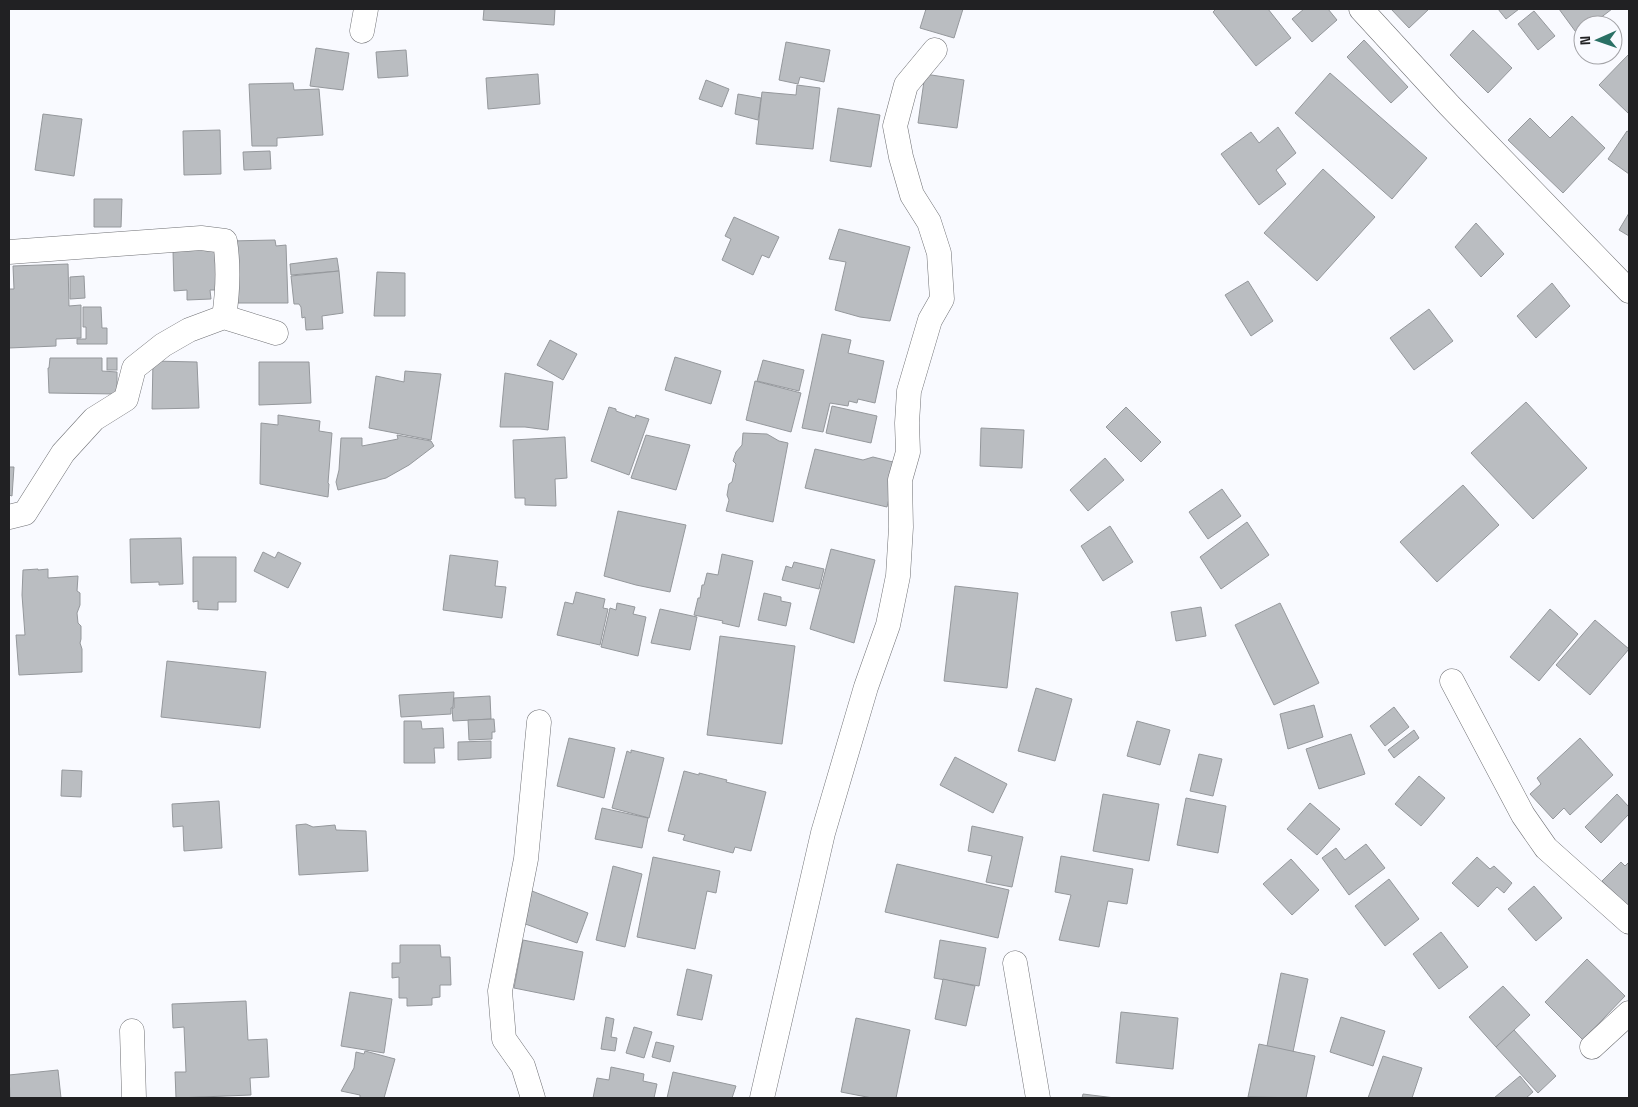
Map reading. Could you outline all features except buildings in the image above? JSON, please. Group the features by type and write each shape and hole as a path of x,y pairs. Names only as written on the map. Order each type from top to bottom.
{"street":[{"path":"1361,9 1449,105 1629,291"},
{"path":"762,1098 823,833 866,687 888,625 898,576 901,527 900,480 908,452 909,391 930,320 942,299 939,253 929,222 912,195 901,157 895,126 906,85 935,50"},
{"path":"9,252 201,238 225,241 228,265 228,293 224,317"},
{"path":"9,517 25,512 63,453 94,419 126,398 134,368 163,345 188,330 224,317 276,333"},
{"path":"1452,682 1523,816 1546,848 1629,922"},
{"path":"533,1098 523,1066 504,1039 500,991 526,859 539,722"},
{"path":"1015,963 1038,1098"},
{"path":"1592,1047 1629,1013"},
{"path":"132,1031 134,1098"}]}
